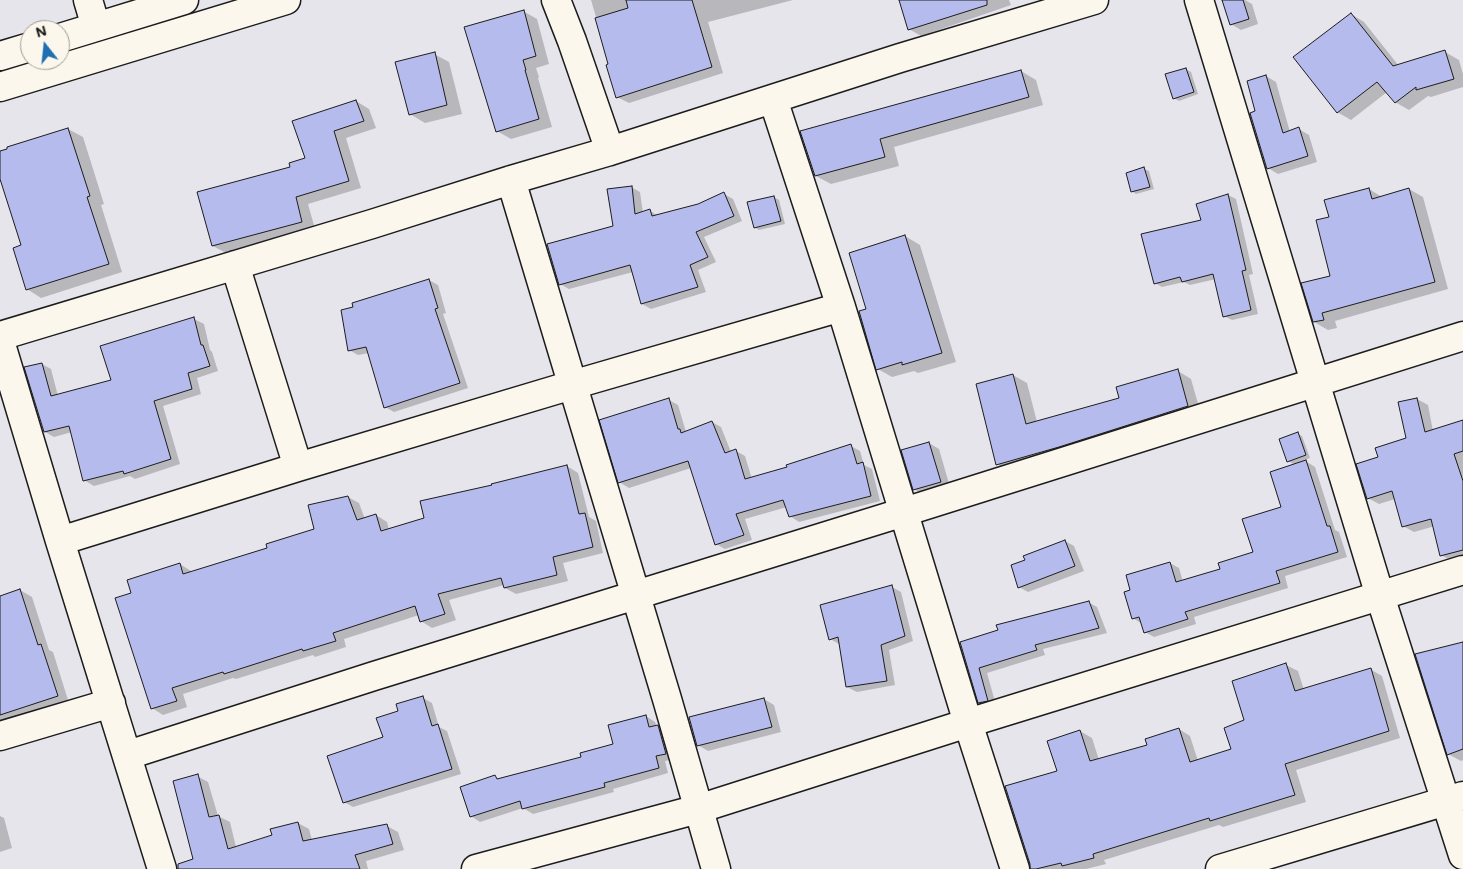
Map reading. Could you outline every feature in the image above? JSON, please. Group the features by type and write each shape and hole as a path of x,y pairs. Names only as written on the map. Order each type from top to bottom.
{"street":[{"path":"88,0 96,28"},
{"path":"70,35 184,0"},
{"path":"0,87 286,0"},
{"path":"556,0 610,151"},
{"path":"0,336 610,151 900,58 1035,8 1094,0"},
{"path":"1199,0 1380,596 1454,798 1463,855"},
{"path":"0,56 20,50"},
{"path":"773,99 841,308 968,723 1015,869"},
{"path":"511,180 716,869"},
{"path":"235,265 298,467"},
{"path":"60,541 572,385 841,308"},
{"path":"128,755 374,676 1463,336"},
{"path":"0,341 9,408 60,541 162,869"},
{"path":"476,869 698,809 968,723 1463,570"},
{"path":"0,736 111,702"},
{"path":"1220,869 1454,798"}],"building":[{"path":"626,0 692,0 712,67 616,98 595,18 628,8"},
{"path":"899,0 987,0 987,5 908,30"},
{"path":"1222,0 1243,0 1249,19 1230,25"},
{"path":"524,10 536,56 523,60 539,119 496,132 464,27"},
{"path":"1351,13 1393,66 1445,50 1454,79 1416,90 1416,87 1395,103 1377,82 1337,113 1293,57"},
{"path":"435,52 447,105 409,115 395,62"},
{"path":"1186,68 1194,92 1173,99 1165,74"},
{"path":"1021,70 1029,97 880,139 885,157 815,176 800,131"},
{"path":"1266,75 1283,133 1299,127 1308,156 1267,169 1250,113 1255,111 1247,81"},
{"path":"356,100 364,121 334,131 349,181 296,197 302,222 212,246 197,192 290,167 289,163 305,158 292,121"},
{"path":"68,128 90,196 87,197 109,264 26,290 13,248 21,245 0,179 0,151 7,149 7,147"},
{"path":"1144,167 1150,187 1131,192 1126,173"},
{"path":"632,186 635,214 650,209 652,216 698,204 724,192 734,216 696,232 708,257 690,265 698,287 641,304 630,265 559,285 547,244 613,226 607,189"},
{"path":"1369,188 1372,199 1409,188 1435,282 1322,313 1324,320 1313,322 1301,283 1330,276 1316,220 1329,217 1324,200"},
{"path":"1228,194 1246,270 1242,271 1251,310 1223,317 1213,274 1182,282 1180,277 1154,284 1141,234 1201,220 1196,204"},
{"path":"774,196 781,221 754,228 747,202"},
{"path":"905,235 942,353 902,365 902,362 876,370 859,311 866,309 849,253"},
{"path":"429,279 438,308 435,309 460,383 384,408 366,347 348,351 341,310 353,307 352,303"},
{"path":"194,317 201,345 203,345 210,366 188,373 192,389 154,401 171,459 124,474 123,471 83,481 69,426 44,432 24,367 42,363 51,396 111,380 100,346"},
{"path":"1178,369 1188,406 996,465 976,384 1013,374 1026,424 1119,398 1116,387"},
{"path":"669,398 678,429 680,429 681,433 712,421 725,453 736,449 745,479 787,467 786,465 851,444 857,464 863,462 871,496 789,517 783,500 736,514 744,535 715,545 688,461 618,483 599,420"},
{"path":"1417,398 1425,432 1463,420 1463,451 1454,454 1463,481 1463,550 1440,556 1431,519 1402,527 1392,491 1367,499 1356,464 1378,457 1375,448 1406,438 1398,402"},
{"path":"1298,432 1306,455 1287,462 1279,439"},
{"path":"929,442 941,482 913,490 901,450"},
{"path":"1306,460 1327,526 1330,526 1338,552 1276,571 1280,583 1185,612 1188,619 1144,633 1139,617 1132,619 1124,592 1130,590 1126,575 1170,562 1176,582 1220,569 1218,563 1253,552 1242,519 1281,507 1270,472"},
{"path":"567,465 579,514 585,513 593,547 553,557 557,575 504,588 501,578 438,594 445,614 420,622 415,606 333,633 336,641 303,651 302,649 224,674 223,672 172,688 177,701 151,709 115,598 131,593 127,580 180,563 183,574 267,548 266,544 314,529 308,505 348,496 357,520 376,514 381,531 424,518 420,501 492,485"},
{"path":"1065,540 1075,566 1018,588 1011,565 1025,560 1023,556"},
{"path":"892,585 905,636 881,645 887,681 846,687 838,637 829,640 820,605"},
{"path":"20,589 38,645 41,644 58,696 0,715 0,596"},
{"path":"1089,601 1099,628 1035,645 1037,650 979,668 988,701 978,703 960,642 998,630 996,625"},
{"path":"1463,642 1463,749 1447,755 1415,654"},
{"path":"1286,663 1295,691 1371,668 1389,731 1285,764 1295,795 1210,821 1209,818 1093,854 1094,858 1062,866 1061,863 1030,869 1005,786 1057,771 1047,741 1080,730 1090,761 1147,745 1145,739 1179,728 1190,762 1231,749 1224,728 1244,720 1232,681"},
{"path":"423,696 432,726 438,724 452,769 343,803 327,756 383,737 376,718 398,711 396,704"},
{"path":"764,698 772,727 697,746 689,717"},
{"path":"646,715 649,727 658,725 666,754 656,756 659,768 604,783 605,787 522,809 520,801 470,817 460,787 495,775 497,779 581,757 580,753 613,744 608,725"},
{"path":"198,774 209,817 219,815 228,849 272,835 270,829 298,822 303,841 387,824 393,844 355,855 360,869 178,869 178,864 193,859 173,781"}]}
